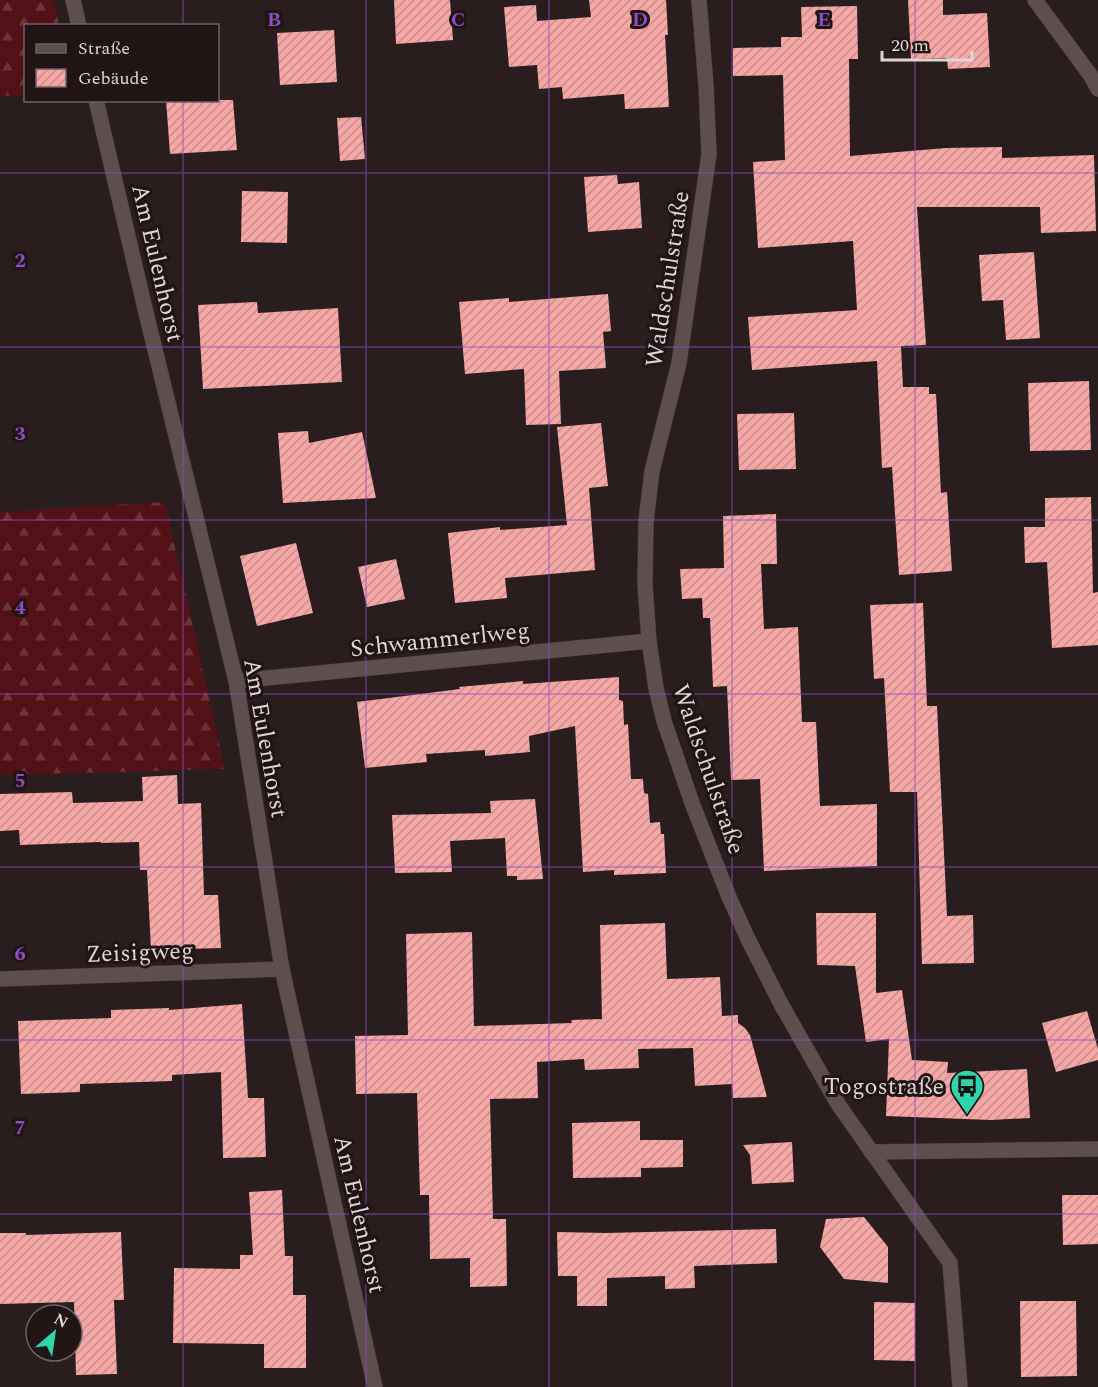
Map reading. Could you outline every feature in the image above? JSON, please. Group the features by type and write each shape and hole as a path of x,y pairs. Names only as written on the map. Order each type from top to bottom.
{"street":[{"path":"73,0 79,24"},
{"name":"Waldschulstraße","path":"699,0 709,154 679,363 652,471 646,521 645,584 649,641 656,688 664,721 692,803 748,939 786,1013 832,1094 950,1263 960,1387"},
{"path":"1035,0 1098,89"},
{"name":"Am Eulenhorst","path":"96,102 236,681 282,969 375,1387"},
{"name":"Schwammerlweg","path":"236,681 649,641"},
{"name":"Zeisigweg","path":"0,979 282,969"},
{"path":"871,1152 1098,1149"}],"green space":[{"path":"0,0 54,0 59,24 24,24 24,95 0,96"},
{"path":"165,502 225,769 0,775 0,512"}],"building":[{"path":"394,0 450,0 453,40 396,44"},
{"path":"589,0 666,0 668,35 665,35 669,107 625,109 624,94 563,99 562,87 539,89 537,65 509,67 504,7 536,5 537,21 591,17"},
{"path":"908,0 943,0 943,15 987,13 990,67 948,69 947,58 911,59"},
{"path":"857,6 858,59 849,59 850,156 946,148 1002,147 1002,158 1094,155 1096,231 1041,233 1040,207 917,207 926,345 901,346 903,387 929,387 929,394 936,394 941,493 947,492 952,571 899,575 892,467 882,468 877,361 752,370 748,317 857,310 853,241 758,248 753,162 785,160 783,75 733,76 733,48 781,47 781,37 802,37 801,7"},
{"path":"334,30 337,82 280,85 277,33"},
{"path":"233,100 237,150 170,154 166,102"},
{"path":"361,117 365,159 340,161 337,118"},
{"path":"617,175 618,184 639,182 642,228 588,232 584,177"},
{"path":"242,191 288,192 287,243 241,242"},
{"path":"1034,252 1040,338 1006,340 1003,300 982,301 979,255"},
{"path":"608,294 611,331 603,332 606,368 559,371 561,424 526,425 524,369 465,374 459,302 509,298 509,302"},
{"path":"257,302 258,313 338,308 342,382 203,389 198,305"},
{"path":"1089,381 1091,450 1030,451 1028,383"},
{"path":"794,413 796,469 739,470 737,414"},
{"path":"601,423 608,486 589,488 595,570 505,578 507,598 455,603 448,533 500,527 500,530 567,525 557,427"},
{"path":"308,431 309,443 362,432 376,498 283,503 278,433"},
{"path":"1091,497 1093,593 1098,592 1098,645 1052,648 1047,562 1025,563 1024,527 1045,527 1045,498"},
{"path":"776,514 777,564 761,564 764,629 798,627 802,722 816,722 820,806 877,804 877,866 764,871 760,779 731,780 727,686 713,687 710,618 703,618 702,598 682,599 680,569 724,568 723,516"},
{"path":"296,543 313,613 257,626 240,556"},
{"path":"396,559 405,599 367,607 358,567"},
{"path":"923,603 927,706 937,706 947,916 973,915 974,963 922,964 917,792 890,792 884,678 874,679 870,605"},
{"path":"619,677 619,700 623,701 624,725 628,724 631,779 643,779 644,793 648,794 650,823 660,822 661,834 664,834 666,873 614,875 614,870 583,872 575,726 529,736 530,752 485,756 485,750 426,754 427,762 365,768 357,702 460,689 459,687 523,681 523,684"},
{"path":"177,775 178,804 201,803 204,895 218,895 221,948 151,950 147,870 140,870 139,842 20,845 19,830 0,831 0,794 72,792 73,803 143,801 142,777"},
{"path":"535,799 543,879 517,880 517,876 507,876 505,838 450,841 452,872 395,873 392,815 491,813 490,801"},
{"path":"816,913 876,913 876,993 902,990 912,1060 948,1062 947,1073 1027,1069 1030,1118 991,1120 886,1116 889,1039 866,1042 855,966 817,965"},
{"path":"665,923 667,979 720,977 722,1016 738,1015 738,1023 750,1035 767,1097 733,1098 732,1084 695,1086 693,1048 638,1049 639,1068 585,1070 584,1059 537,1062 538,1098 490,1099 493,1219 506,1219 507,1286 470,1287 470,1258 430,1259 429,1195 420,1195 417,1093 356,1094 355,1036 408,1035 406,934 472,932 474,1026 572,1023 571,1020 602,1019 600,925"},
{"path":"242,1004 248,1098 264,1098 266,1157 223,1158 221,1072 172,1075 172,1081 80,1084 80,1092 21,1094 18,1021 111,1018 111,1010 169,1008 169,1010"},
{"path":"1087,1011 1098,1049 1098,1060 1056,1072 1042,1023"},
{"path":"640,1121 640,1140 683,1140 683,1167 641,1168 641,1177 573,1178 572,1123"},
{"path":"792,1142 794,1182 752,1184 750,1155 743,1145"},
{"path":"282,1190 285,1256 293,1256 293,1295 306,1295 306,1368 264,1368 264,1344 173,1343 174,1268 240,1269 240,1255 253,1255 249,1192"},
{"path":"1062,1195 1098,1195 1098,1244 1063,1245"},
{"path":"864,1217 888,1247 888,1283 844,1279 820,1247 826,1219"},
{"path":"776,1229 777,1263 694,1266 695,1288 665,1289 665,1276 607,1278 607,1306 577,1306 577,1276 558,1276 557,1232"},
{"path":"121,1232 124,1300 114,1300 117,1374 76,1375 76,1363 84,1363 84,1303 0,1304 0,1233 26,1233 26,1235"},
{"path":"1020,1301 1076,1301 1077,1376 1021,1377"},
{"path":"874,1302 915,1303 915,1361 874,1360"}],"place":[{"name":"Togostraße","path":"967,1115"}]}
